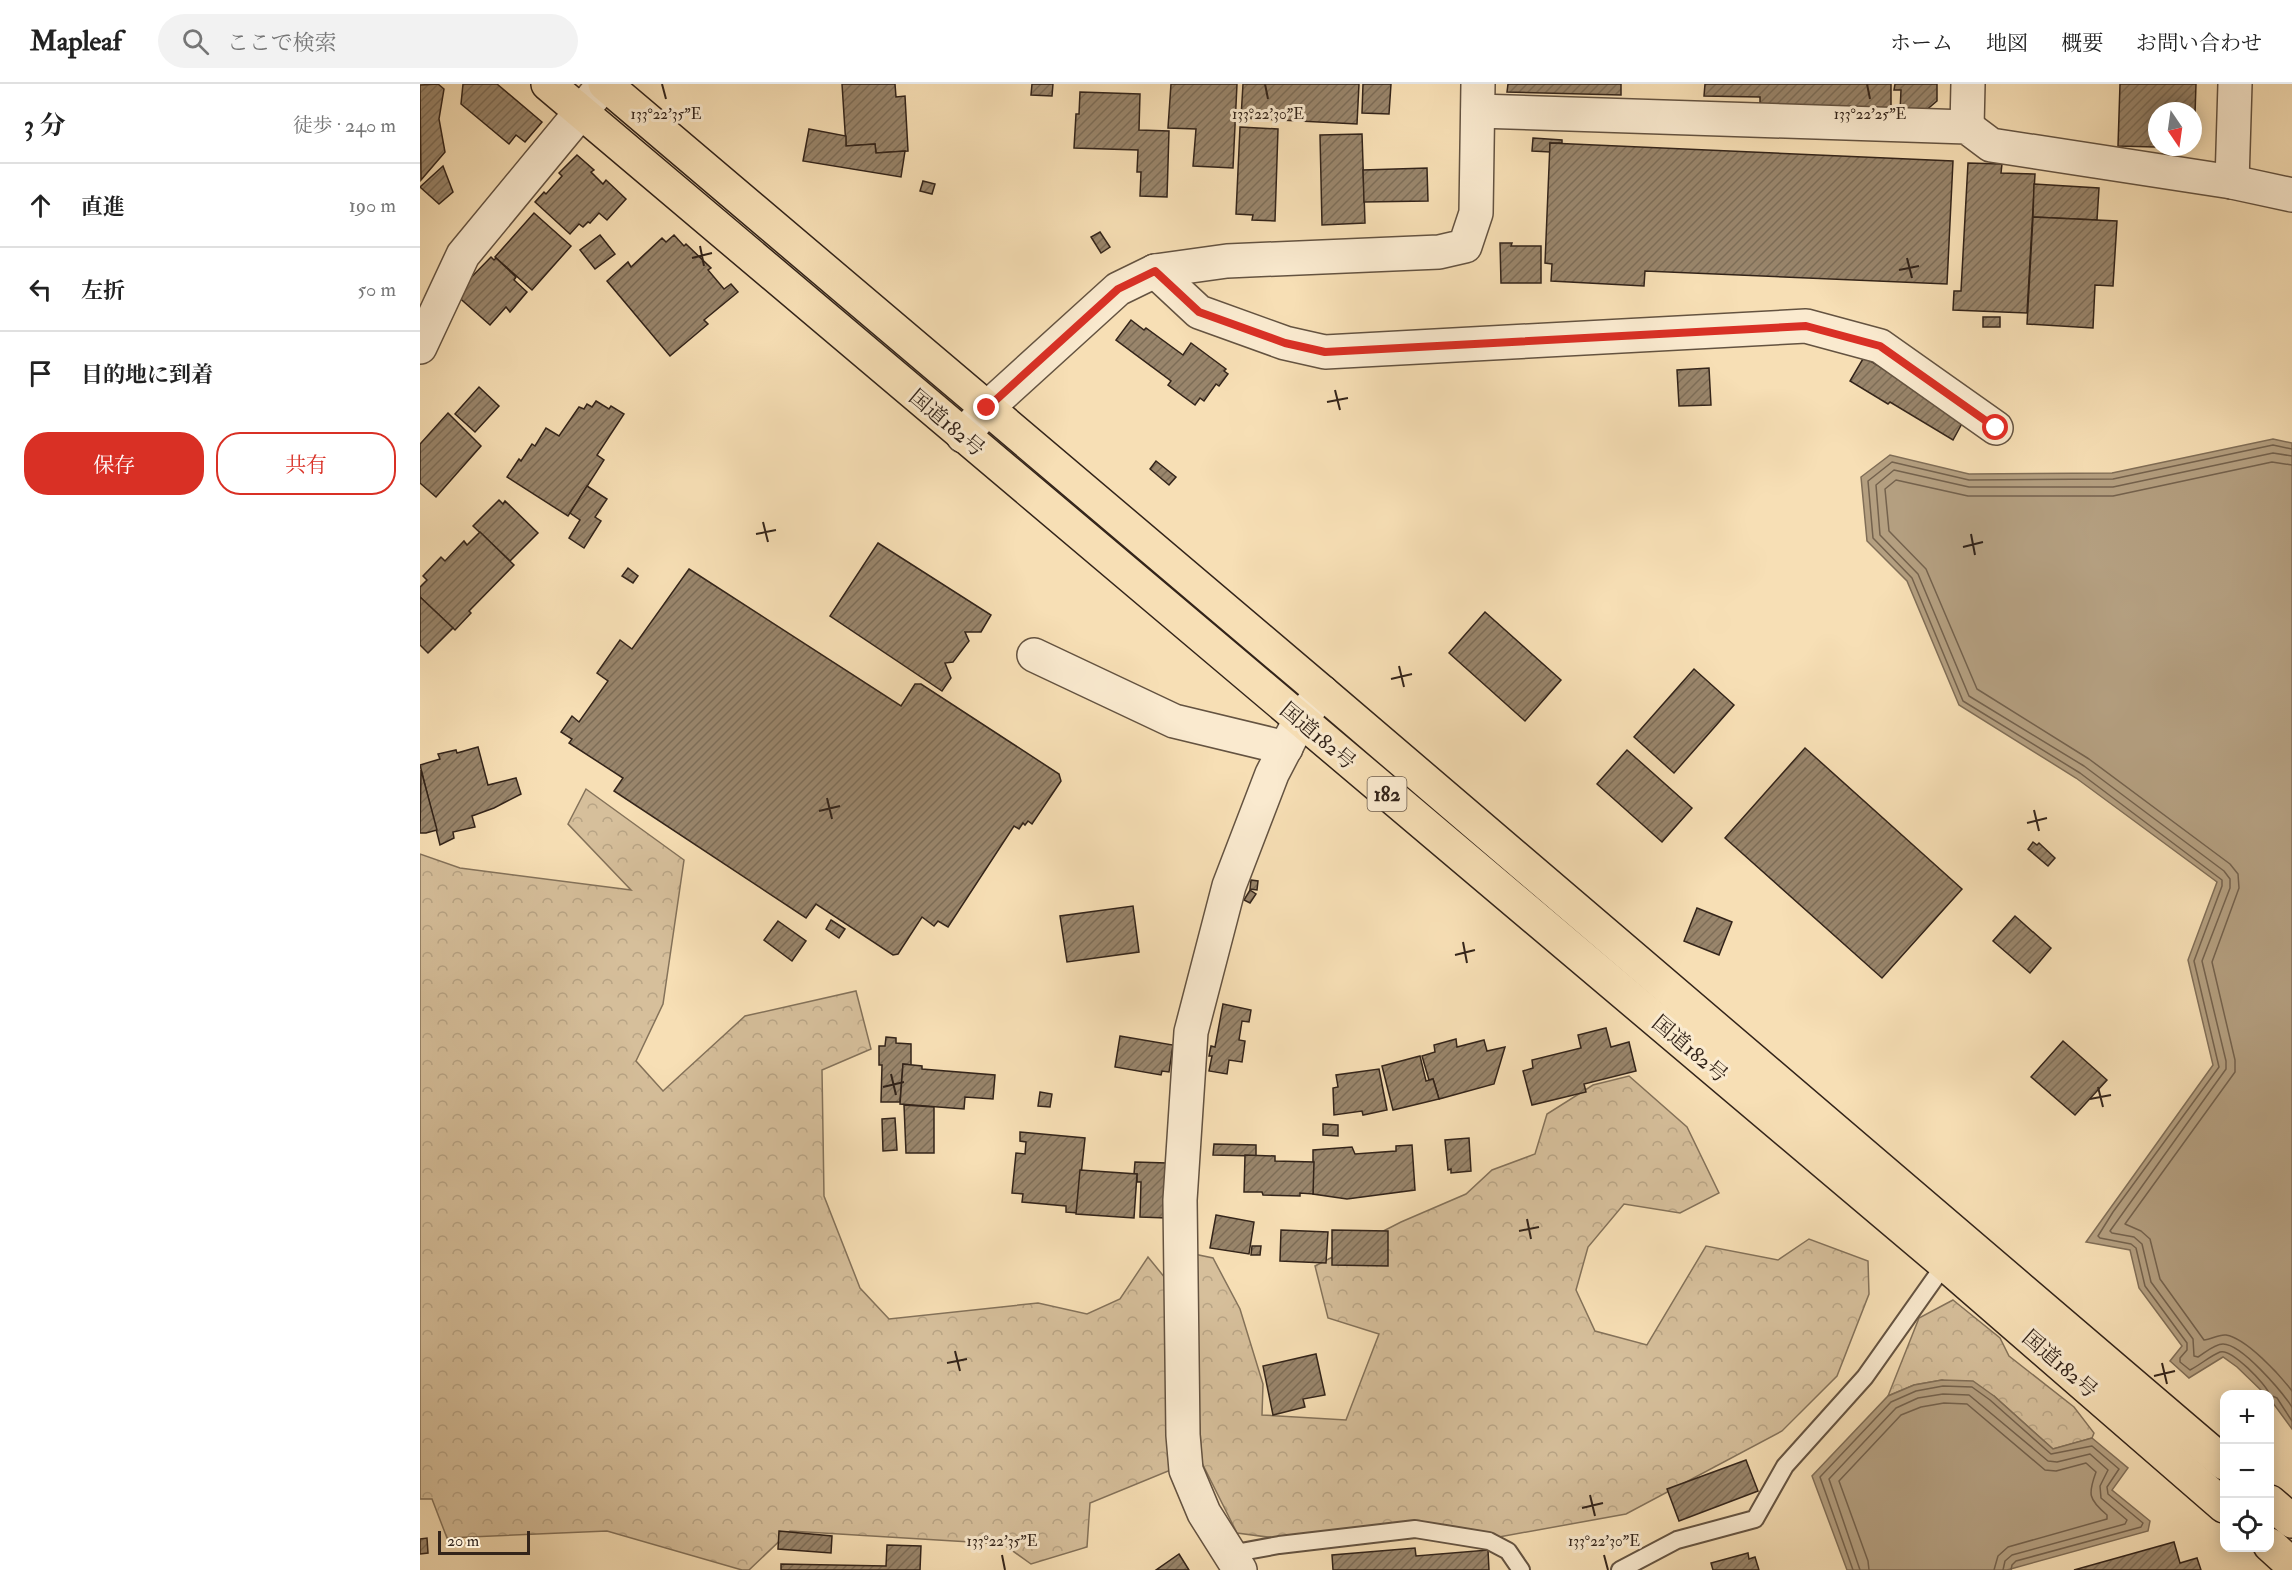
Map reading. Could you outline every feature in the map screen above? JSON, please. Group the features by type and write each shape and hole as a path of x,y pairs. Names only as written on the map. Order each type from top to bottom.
{"highway":[{"name":"国道182号","path":"548,84 963,436 1293,734 1945,1264 2220,1503"},
{"name":"国道182号","path":"604,84 1322,692 2220,1460"},
{"path":"2274,1505 2292,1521"},
{"path":"2274,1549 2292,1565"}],"street":[{"path":"420,347 463,255 604,84"},
{"path":"1966,127 1968,84"},
{"path":"2232,182 2235,84"},
{"path":"963,436 987,408 1118,289 1155,271 1227,261 1439,252 1465,246 1476,213 1478,97 1966,127 1991,145 2232,182 2292,195"},
{"path":"1155,271 1199,312 1285,343 1325,352 1806,326 1880,346 1996,428"},
{"path":"1034,655 1174,721 1293,734"},
{"path":"1235,1562 1204,1513 1186,1470 1183,1435 1180,1200 1191,1032 1229,886 1272,774 1293,734 1322,692"}],"lane":[{"path":"1620,1570 1677,1540 1755,1519 1785,1466 1865,1377 1945,1264"},
{"path":"1235,1562 1279,1545 1415,1529 1489,1542 1508,1551 1521,1570"}],"green space":[{"path":"586,789 684,860 663,1004 636,1061 663,1091 745,1016 856,991 871,1049 822,1070 824,1196 860,1288 889,1319 1038,1303 1087,1314 1120,1299 1148,1257 1170,1284 1178,1467 1090,1503 1087,1547 1031,1564 1003,1544 790,1531 749,1570 742,1570 607,1531 447,1538 432,1499 420,1499 420,854 460,868 631,890 568,824"},
{"path":"1629,1076 1687,1127 1719,1193 1680,1213 1624,1204 1588,1247 1576,1290 1595,1331 1647,1345 1706,1246 1778,1260 1809,1239 1868,1261 1869,1294 1837,1376 1782,1431 1626,1514 1499,1537 1418,1523 1290,1540 1237,1533 1202,1463 1189,1253 1213,1258 1240,1309 1263,1384 1262,1415 1346,1420 1379,1334 1328,1318 1315,1266 1401,1222 1466,1194 1492,1170 1535,1154 1547,1114 1593,1085"},
{"path":"1953,1300 2000,1338 2009,1356 2074,1407 2094,1433 2092,1438 2053,1449 1994,1396 1942,1380 1914,1385 1888,1396 1919,1318"}],"water":[{"path":"2273,439 2292,443 2292,1429 2274,1404 2274,1390 2261,1390 2223,1357 2189,1378 2170,1361 2182,1346 2139,1288 2130,1250 2086,1242 2213,1065 2188,960 2217,882 2076,778 1959,705 1907,581 1867,541 1861,477 1890,455 1969,474 2112,473"},
{"path":"1942,1380 1973,1381 1994,1396 2053,1449 2092,1438 2128,1468 2112,1490 2150,1521 2148,1531 2007,1570 1847,1570 1812,1476 1888,1396 1914,1385"}],"building":[{"path":"438,84 444,89 439,119 445,152 421,180 420,85"},
{"path":"463,84 497,84 542,122 525,142 516,135 509,144 461,104"},
{"path":"842,84 895,84 896,97 905,96 908,151 876,153 875,144 846,146"},
{"path":"1032,84 1053,84 1052,96 1031,95"},
{"path":"1171,84 1237,84 1233,168 1193,166 1196,129 1168,128"},
{"path":"1243,84 1359,84 1357,124 1241,118"},
{"path":"1363,84 1391,84 1389,114 1362,113"},
{"path":"1508,84 1621,84 1621,95 1507,92"},
{"path":"1705,84 1891,84 1891,108 1760,105 1760,97 1704,96"},
{"path":"1895,84 1937,84 1937,101 1924,112 1900,112 1901,90 1894,90"},
{"path":"2120,84 2196,84 2195,102 2148,102 2148,147 2118,146"},
{"path":"1080,92 1140,94 1139,130 1169,131 1167,197 1140,196 1141,172 1137,172 1138,150 1074,148"},
{"path":"1240,127 1278,129 1275,221 1252,220 1253,215 1236,214"},
{"path":"809,129 846,136 846,146 875,144 876,153 905,151 901,177 803,161"},
{"path":"1362,134 1365,223 1322,225 1320,135"},
{"path":"1533,138 1562,140 1562,143 1550,143 1550,152 1532,151"},
{"path":"1550,143 1953,161 1947,284 1645,271 1644,286 1551,281 1552,264 1545,263"},
{"path":"577,155 594,170 591,172 603,184 606,180 626,199 607,220 599,213 583,227 579,224 570,234 535,202 544,192 546,194 562,176 559,173"},
{"path":"1968,163 2002,164 2001,173 2035,174 2027,313 1953,310 1954,291 1961,291"},
{"path":"443,166 453,192 439,204 420,187"},
{"path":"1427,168 1428,201 1364,202 1363,170"},
{"path":"923,181 935,184 932,194 920,191"},
{"path":"2034,184 2099,188 2097,220 2033,217"},
{"path":"534,213 571,246 532,290 495,257"},
{"path":"2033,217 2117,221 2113,286 2095,285 2093,328 2027,324"},
{"path":"1100,232 1110,247 1101,253 1091,237"},
{"path":"600,235 615,254 595,269 580,250"},
{"path":"674,235 711,268 708,270 724,289 731,284 738,292 704,320 708,324 670,356 607,281 628,262 631,267 662,238 666,242"},
{"path":"1500,243 1512,243 1511,246 1541,246 1541,283 1501,283"},
{"path":"491,257 494,260 496,258 516,277 514,280 527,292 510,312 506,307 490,325 455,294"},
{"path":"1983,317 2000,317 2000,327 1983,327"},
{"path":"1131,320 1183,355 1191,343 1226,369 1224,371 1228,374 1219,386 1216,384 1204,401 1200,398 1195,405 1168,385 1171,381 1116,340"},
{"path":"1864,357 1965,418 1953,440 1850,381"},
{"path":"1709,368 1711,405 1679,406 1677,370"},
{"path":"479,387 499,406 475,432 455,414"},
{"path":"596,401 624,414 597,455 604,460 568,516 507,477 532,444 535,446 546,428 559,436 579,407 584,409 587,404 592,407"},
{"path":"448,413 481,446 436,497 420,483 420,444"},
{"path":"1156,461 1176,477 1169,485 1150,469"},
{"path":"587,486 607,499 595,517 601,521 584,548 569,538 580,520 570,513"},
{"path":"499,500 503,504 505,501 538,533 510,561 473,526"},
{"path":"480,532 514,565 469,611 471,613 455,630 420,597 420,587 427,580 423,576 441,557 445,561 464,541 467,545"},
{"path":"878,543 991,615 981,632 965,632 969,641 953,662 945,663 951,678 942,691 830,616"},
{"path":"628,568 638,576 633,583 622,576"},
{"path":"689,569 901,706 915,684 921,684 1059,774 1061,781 1032,824 1028,821 1025,825 1023,823 1019,829 1014,826 948,927 938,921 934,926 922,917 898,954 893,955 816,904 806,918 614,791 623,778 569,743 572,739 561,732 572,716 579,722 608,681 597,673 620,640 632,649"},
{"path":"420,597 453,628 428,653 420,645"},
{"path":"1485,612 1561,680 1525,721 1449,653"},
{"path":"1694,669 1734,705 1674,773 1634,737"},
{"path":"478,747 488,785 516,778 521,794 472,816 475,827 453,832 454,838 440,845 420,765 440,759 438,754 456,750 457,753"},
{"path":"1805,748 1962,889 1882,978 1725,838"},
{"path":"1627,750 1692,808 1662,842 1597,784"},
{"path":"421,770 437,830 426,833 420,833"},
{"path":"2033,842 2037,845 2039,843 2055,858 2048,866 2028,849"},
{"path":"1251,880 1258,881 1257,890 1250,889"},
{"path":"1250,890 1256,894 1250,903 1244,900"},
{"path":"1133,906 1139,952 1067,962 1060,916"},
{"path":"1697,908 1732,922 1719,955 1684,941"},
{"path":"2015,916 2051,948 2030,973 1993,941"},
{"path":"831,920 845,929 839,938 826,929"},
{"path":"778,921 806,941 792,961 764,940"},
{"path":"1223,1004 1251,1010 1249,1022 1242,1021 1239,1040 1245,1041 1242,1062 1229,1060 1227,1074 1209,1071 1211,1046 1215,1047"},
{"path":"1606,1028 1611,1047 1629,1042 1636,1071 1584,1084 1586,1092 1532,1105 1523,1071 1533,1068 1532,1060 1581,1048 1578,1035"},
{"path":"1120,1036 1173,1045 1169,1072 1162,1071 1161,1075 1115,1067"},
{"path":"886,1037 896,1038 896,1043 911,1044 911,1065 903,1064 900,1102 881,1102 882,1065 879,1065 879,1046 885,1046"},
{"path":"1456,1039 1457,1047 1484,1040 1487,1051 1505,1047 1494,1084 1439,1099 1433,1079 1429,1080 1422,1056 1435,1052 1434,1045"},
{"path":"2063,1041 2107,1080 2075,1115 2031,1077"},
{"path":"1420,1056 1426,1081 1433,1079 1439,1099 1393,1110 1382,1066"},
{"path":"903,1064 922,1066 922,1069 995,1075 993,1099 965,1097 964,1109 900,1104"},
{"path":"1379,1069 1387,1110 1363,1115 1362,1111 1334,1115 1333,1088 1338,1087 1336,1075"},
{"path":"1040,1092 1052,1094 1050,1107 1038,1106"},
{"path":"904,1105 934,1107 934,1153 906,1153"},
{"path":"895,1118 897,1150 883,1151 882,1119"},
{"path":"1323,1124 1338,1125 1338,1136 1323,1135"},
{"path":"1020,1132 1085,1138 1077,1213 1066,1212 1066,1206 1022,1202 1023,1194 1012,1193 1016,1153 1025,1154 1026,1142 1020,1141"},
{"path":"1469,1138 1471,1171 1451,1173 1451,1169 1448,1170 1445,1140"},
{"path":"1214,1144 1256,1145 1256,1156 1213,1155"},
{"path":"1412,1145 1415,1190 1347,1199 1313,1194 1313,1150 1352,1147 1355,1154 1396,1151 1396,1146"},
{"path":"1245,1155 1275,1156 1275,1161 1314,1162 1313,1194 1263,1195 1262,1192 1244,1192"},
{"path":"1135,1162 1167,1163 1166,1218 1140,1217 1141,1182 1137,1182 1137,1174 1134,1174"},
{"path":"1080,1170 1137,1174 1134,1218 1076,1214"},
{"path":"1216,1215 1254,1222 1249,1254 1210,1248"},
{"path":"1281,1230 1328,1232 1326,1263 1280,1261"},
{"path":"1332,1230 1388,1231 1388,1266 1332,1265"},
{"path":"1252,1246 1261,1246 1260,1255 1251,1255"},
{"path":"1316,1354 1325,1395 1303,1399 1305,1407 1273,1415 1263,1366"},
{"path":"1746,1460 1758,1491 1679,1521 1667,1489"},
{"path":"779,1531 832,1536 831,1553 778,1549"},
{"path":"427,1538 428,1553 420,1554 420,1539"},
{"path":"2174,1542 2180,1563 2197,1558 2201,1570 2074,1570"},
{"path":"887,1545 921,1546 920,1570 781,1570 781,1564 886,1566"},
{"path":"1415,1548 1416,1556 1488,1550 1489,1570 1333,1570 1332,1555"},
{"path":"1748,1553 1749,1559 1755,1557 1759,1570 1713,1570 1711,1563"},
{"path":"1179,1554 1189,1570 1156,1570"}],"route":[{"path":"987,408 1118,289 1155,271 1199,312 1285,343 1325,352 1806,326 1880,346 1996,428"}]}
